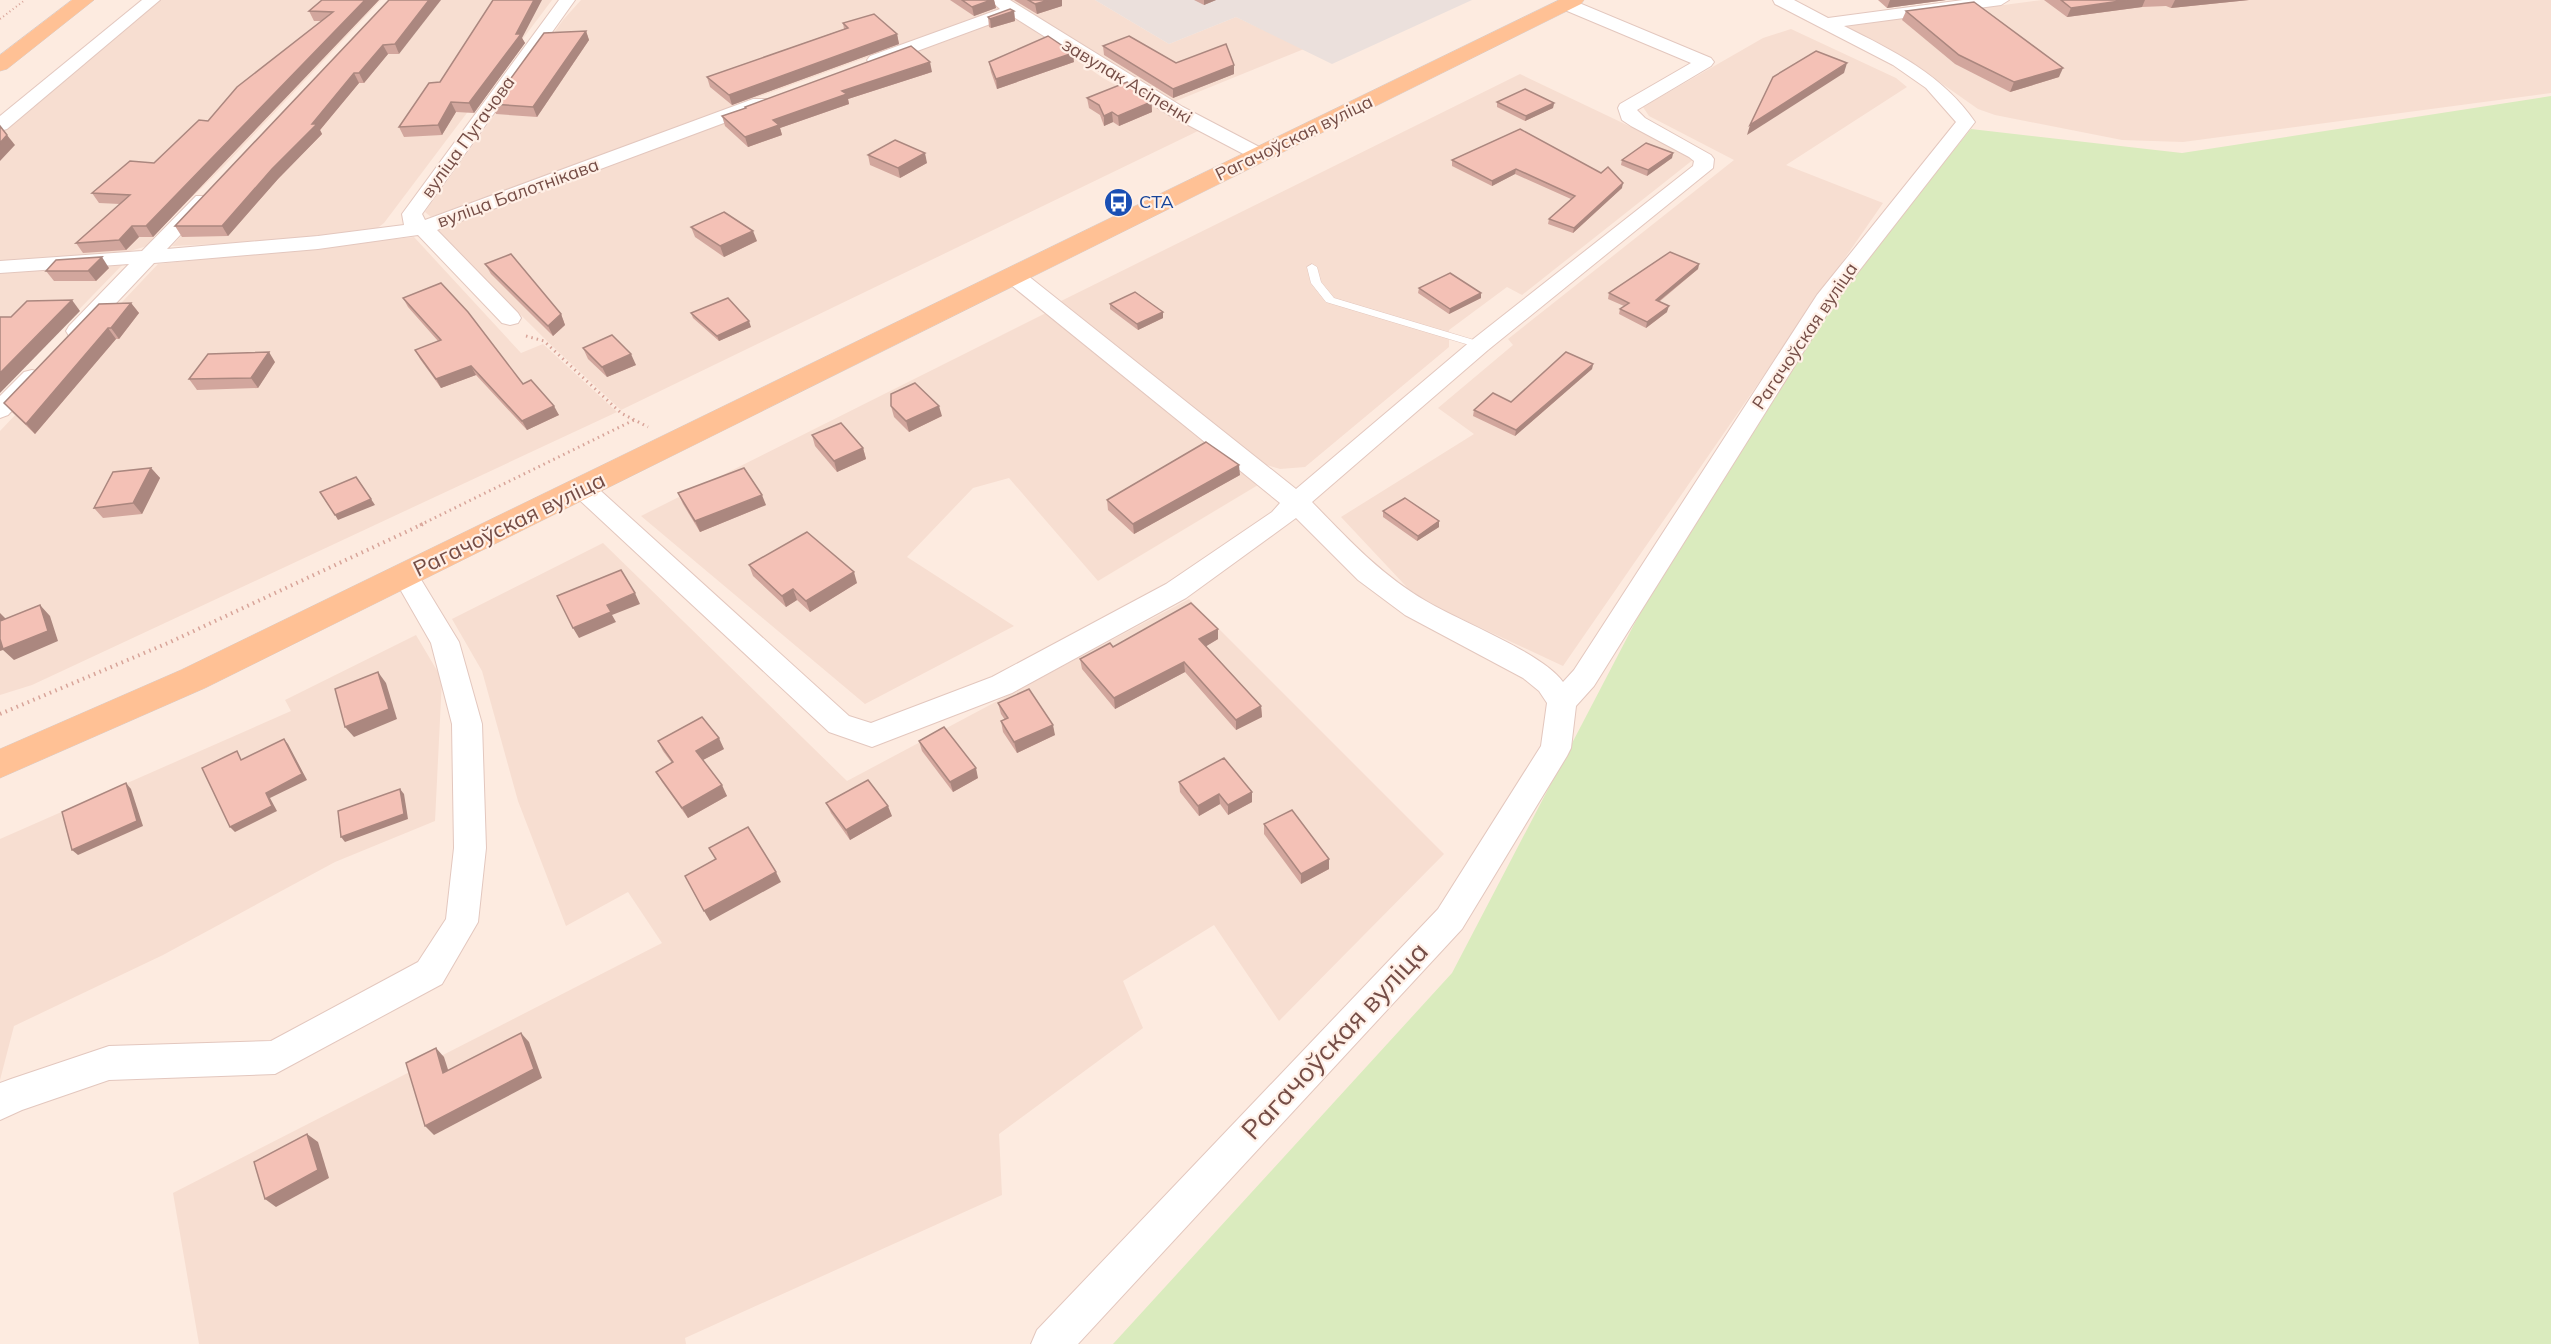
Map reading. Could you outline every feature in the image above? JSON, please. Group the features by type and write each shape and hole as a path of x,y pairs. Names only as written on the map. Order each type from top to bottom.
{"main road":[{"path":"0,65 84,0"},
{"name":"Рагачоўская вуліца","path":"0,764 194,679 1570,2"}],"street":[{"path":"0,125 152,0"},
{"name":"вуліца Пугачова","path":"510,318 423,228 412,221 412,214 567,0"},
{"path":"1783,0 1878,16"},
{"path":"1783,0 1826,22 2001,0"},
{"path":"582,488 839,724 872,735 1002,685 1176,591 1281,518 1296,502 1480,345 1703,168 1704,159 1696,152 1637,123 1629,116 1627,108 1705,62 1570,2"},
{"path":"857,67 1005,5"},
{"name":"завулак Асіпенкі","path":"1005,5 1176,111 1260,155"},
{"name":"Рагачоўская вуліца","path":"1051,1344 1450,919 1556,748 1562,702 1584,678 1825,300 1966,122 1932,84 1899,62 1826,22"},
{"name":"вуліца Балотнікава","path":"0,267 291,245 376,236 423,228 780,96"},
{"path":"67,341 214,187"},
{"path":"1014,276 1296,502 1367,573 1415,608 1533,670 1549,683 1562,702"},
{"path":"0,410 42,367"},
{"path":"0,1103 11,1096 109,1063 275,1057 430,974 462,922 470,848 467,724 445,642 405,575"}],"lane":[{"path":"1312,267 1316,283 1330,300 1480,345"}],"path":[{"path":"0,19 25,0"},
{"path":"510,318 525,336 544,341 621,413 636,419 673,444"},
{"path":"0,714 86,681 322,572 527,475 636,419"}],"shaded area":[{"path":"159,0 381,0 225,165 160,229 147,246 130,251 0,261 0,132"},
{"path":"403,0 552,0 384,223 375,230 263,242 172,246"},
{"path":"581,0 992,0 1002,8 431,217 425,212 429,206 563,20"},
{"path":"1009,0 1095,0 1169,44 1236,17 1304,49 1171,103"},
{"path":"1095,0 1472,0 1332,64 1236,17 1169,44"},
{"path":"2042,0 2551,0 2551,93 2183,142 2122,140 1995,115 1978,109 1914,64 1845,26"},
{"path":"1013,16 1103,78 1198,131 621,410 548,342 434,229"},
{"path":"1791,29 1896,78 1907,87 1786,165 1883,203 1563,666 1417,598 1341,517 1474,434 1438,408 1513,345 1508,339 1734,160 1649,116 1643,107 1763,38"},
{"path":"1520,74 1690,155 1694,159 1522,295 1507,287 1449,330 1449,347 1305,467 1280,469 1260,463 1059,302"},
{"path":"414,237 521,353 543,344 617,412 32,685 0,695 0,431 158,264"},
{"path":"124,263 0,391 0,272"},
{"path":"1046,313 1258,485 1098,581 1009,478 973,488 907,557 1014,626 865,704 641,516"},
{"path":"603,543 847,781 1189,599 1444,854 1279,1021 1214,925 1123,981 1143,1028 999,1134 1002,1195 685,1338 686,1344 199,1344 173,1193 662,943 628,892 566,926 518,801 482,671 452,619"},
{"path":"416,635 442,679 435,821 335,862 163,955 14,1026 0,1080 0,839 291,711 285,700"}],"green space":[{"path":"2551,96 2551,1344 1113,1344 1452,973 1663,569 1831,300 1971,129 2182,153"}],"building":[{"path":"322,0 365,0 146,226 132,226 119,240 76,243 130,195 92,193 130,161 154,163 199,120 208,121 237,87 333,12 309,11"},
{"path":"389,0 429,0 395,44 383,45 359,73 354,73 312,124 317,124 272,169 222,226 175,226"},
{"path":"493,0 534,0 516,34 521,34 469,103 451,102 438,125 399,127 429,83 440,82"},
{"path":"962,0 991,0 972,7"},
{"path":"1028,0 1049,0 1035,4"},
{"path":"2061,0 2127,0 2071,8"},
{"path":"1974,2 2063,68 2014,82 1959,55 1906,11"},
{"path":"1010,9 1014,11 990,19 988,17"},
{"path":"874,14 897,34 729,95 707,77 848,28 843,23"},
{"path":"586,31 533,107 492,104 544,33"},
{"path":"1048,36 1073,53 996,79 989,62"},
{"path":"1129,36 1176,63 1226,44 1234,65 1173,89 1103,46"},
{"path":"911,46 930,62 842,91 847,94 773,120 779,125 745,137 722,116 746,108"},
{"path":"1816,51 1847,63 1750,125 1773,77"},
{"path":"1127,82 1151,97 1146,99 1151,102 1118,116 1112,112 1104,116 1099,105 1087,98"},
{"path":"1525,89 1554,103 1526,116 1497,102"},
{"path":"0,126 7,135 0,143"},
{"path":"1520,129 1601,173 1608,167 1623,183 1574,228 1549,219 1575,196 1516,169 1492,181 1452,160"},
{"path":"895,140 925,153 898,168 868,155"},
{"path":"1646,143 1673,153 1648,170 1622,160"},
{"path":"724,212 753,231 720,246 691,227"},
{"path":"1670,252 1699,264 1656,300 1669,306 1647,322 1620,309 1629,303 1609,293"},
{"path":"511,254 561,314 548,326 485,264"},
{"path":"102,257 88,271 46,271 56,260"},
{"path":"1450,273 1481,293 1450,309 1419,288"},
{"path":"441,283 468,312 523,384 531,380 554,406 522,421 471,366 436,379 415,350 441,340 403,298"},
{"path":"1135,292 1163,312 1137,324 1110,304"},
{"path":"728,298 749,321 717,336 691,313"},
{"path":"72,300 0,373 0,317 11,317 27,301"},
{"path":"131,303 26,424 4,403 99,304"},
{"path":"612,335 631,354 602,367 583,348"},
{"path":"269,352 251,378 189,379 208,354"},
{"path":"1566,352 1593,364 1516,430 1474,410 1493,393 1511,402"},
{"path":"915,383 939,406 906,421 891,406 891,394"},
{"path":"841,423 863,448 834,461 812,435"},
{"path":"1206,442 1239,465 1133,524 1107,500"},
{"path":"151,468 133,503 94,508 113,472"},
{"path":"744,468 762,495 695,521 678,493"},
{"path":"356,477 371,499 335,515 320,492"},
{"path":"1405,498 1439,521 1418,536 1383,511"},
{"path":"807,532 854,572 806,601 793,589 782,596 749,565"},
{"path":"621,570 635,593 607,605 611,612 573,628 557,596"},
{"path":"1191,603 1218,629 1199,639 1261,706 1236,720 1184,662 1114,698 1080,659 1110,643 1113,647"},
{"path":"40,605 48,631 3,649 0,639 0,621"},
{"path":"378,672 389,709 345,727 335,689"},
{"path":"1029,689 1053,725 1014,742 1001,721 1008,718 998,703"},
{"path":"702,717 719,738 696,751 722,785 682,808 656,772 673,762 658,741"},
{"path":"944,727 976,768 950,782 919,741"},
{"path":"284,739 302,774 266,793 272,806 230,827 202,768 237,751 241,760"},
{"path":"1224,758 1252,792 1228,805 1219,794 1198,806 1179,782"},
{"path":"868,780 888,806 846,830 826,803"},
{"path":"126,783 137,821 72,850 62,812"},
{"path":"400,789 404,814 341,837 338,811"},
{"path":"1292,810 1329,859 1301,874 1264,824"},
{"path":"748,827 776,872 704,911 685,876 716,859 709,848"},
{"path":"521,1033 534,1069 425,1126 406,1063 436,1048 443,1073"},
{"path":"307,1134 318,1170 265,1199 254,1162"}],"place":[{"name":"СТА","path":"1118,202"}]}
